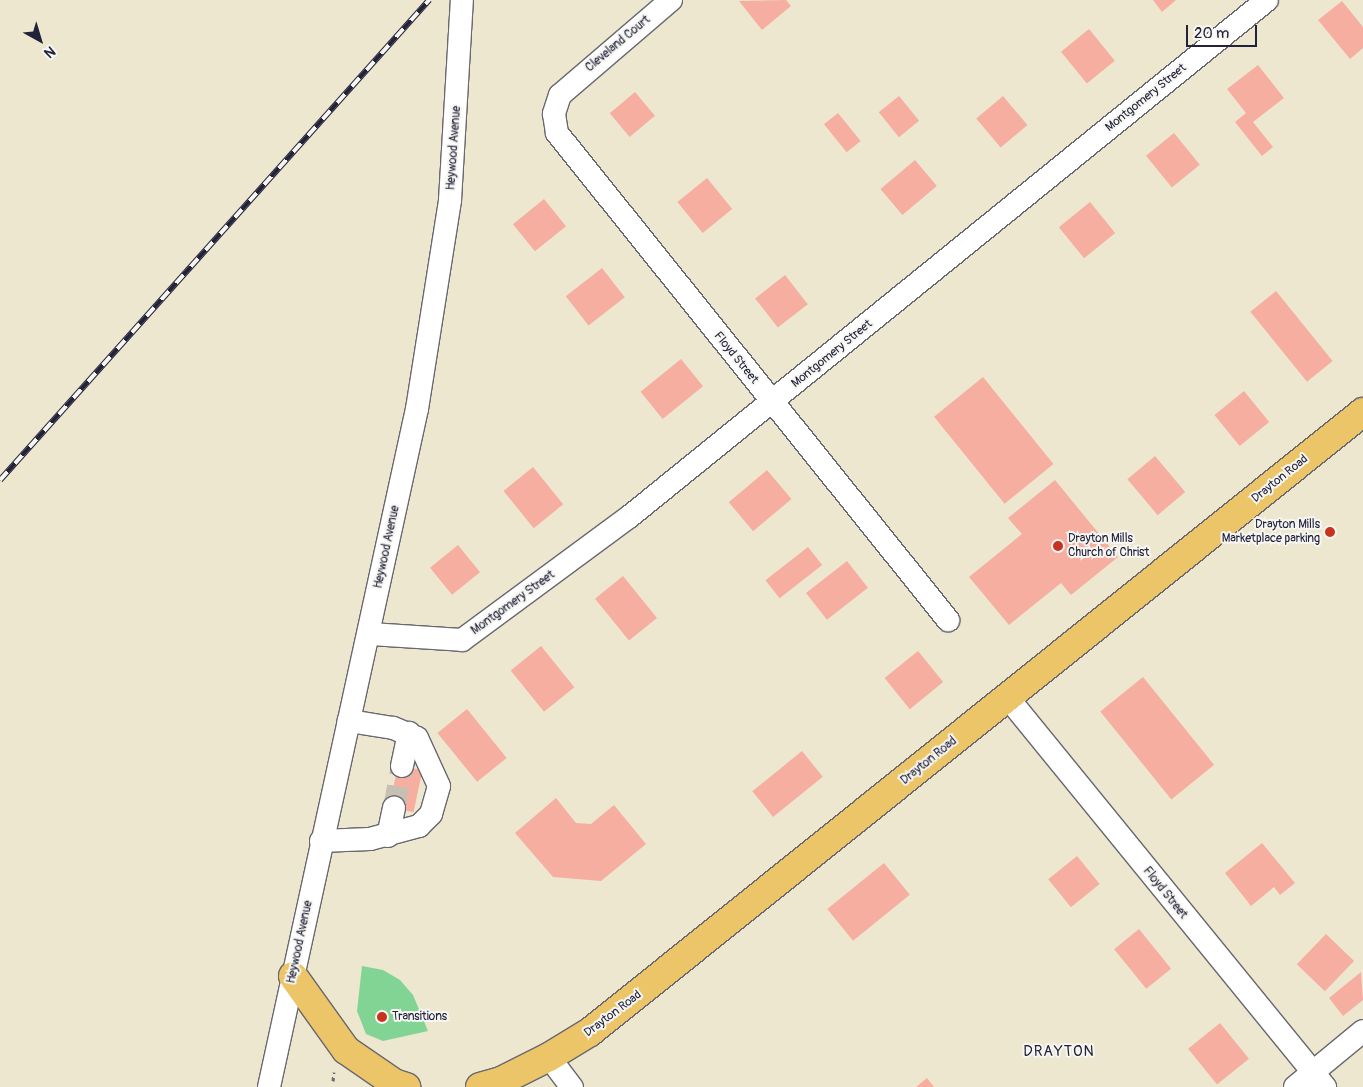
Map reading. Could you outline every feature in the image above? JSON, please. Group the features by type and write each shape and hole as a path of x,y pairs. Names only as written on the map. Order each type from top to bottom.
{"main road":[{"name":"Drayton Road","path":"480,1087 501,1081 549,1057 590,1032 635,998 1363,412"},
{"path":"293,976 346,1050 394,1083 406,1087"}],"street":[{"name":"Heywood Avenue","path":"269,1087 321,841 370,634 417,409 440,278 456,121 462,0"},
{"name":"Cleveland Court","path":"567,88 671,0"},
{"name":"Montgomery Street","path":"370,634 462,640 629,518 1267,0"},
{"name":"Floyd Street","path":"567,88 560,95 554,114 557,133 562,142 948,620"},
{"name":"Floyd Street","path":"1008,698 1319,1080"},
{"path":"321,841 388,836 419,826 431,814 439,786 417,738 409,733 349,721"},
{"path":"402,766 409,733"},
{"path":"388,836 394,808"},
{"path":"1295,1087 1319,1080 1363,1031"},
{"path":"549,1057 572,1087"}],"green space":[{"path":"362,966 383,970 400,980 413,995 428,1031 383,1041 366,1034 357,1011"}],"building":[{"path":"786,0 791,6 762,30 739,1"},
{"path":"1153,0 1176,0 1162,12"},
{"path":"1342,1 1363,27 1363,48 1350,59 1318,20"},
{"path":"1089,29 1115,61 1087,84 1061,52"},
{"path":"1258,65 1284,98 1253,122 1273,147 1262,156 1235,122 1246,113 1227,89"},
{"path":"635,92 655,116 630,137 610,113"},
{"path":"899,96 919,121 899,137 879,112"},
{"path":"1003,96 1027,125 1001,148 976,118"},
{"path":"838,113 861,141 847,152 824,124"},
{"path":"1174,133 1200,165 1172,188 1146,156"},
{"path":"915,160 937,186 902,215 881,189"},
{"path":"707,178 732,209 703,233 677,202"},
{"path":"544,199 566,226 535,251 513,224"},
{"path":"1090,202 1115,233 1084,258 1059,227"},
{"path":"602,268 625,297 589,325 566,296"},
{"path":"785,275 808,304 778,328 755,298"},
{"path":"1276,291 1333,361 1307,382 1250,312"},
{"path":"681,359 703,386 663,419 641,392"},
{"path":"983,377 1053,464 1005,504 934,417"},
{"path":"1244,391 1269,422 1240,446 1214,415"},
{"path":"1155,456 1185,492 1158,515 1127,479"},
{"path":"533,467 563,504 534,528 503,491"},
{"path":"767,470 791,499 753,531 729,502"},
{"name":"Drayton Mills Church of Christ","path":"1055,480 1118,557 1071,595 1061,583 1009,625 969,577 1022,534 1008,518"},
{"path":"458,545 480,572 452,595 430,568"},
{"path":"808,547 822,565 780,598 765,580"},
{"path":"847,561 868,588 827,620 806,593"},
{"path":"623,576 657,618 629,641 595,599"},
{"path":"541,646 574,687 544,712 511,671"},
{"path":"918,651 943,682 910,709 885,678"},
{"path":"1143,677 1214,765 1171,799 1100,712"},
{"path":"467,709 507,758 477,782 437,733"},
{"path":"802,751 823,777 773,817 752,791"},
{"path":"398,765 422,770 414,812 389,807"},
{"path":"556,798 576,823 591,824 614,805 646,844 601,881 553,877 515,833"},
{"path":"1262,843 1295,883 1280,895 1274,887 1251,906 1225,873"},
{"path":"1077,856 1100,884 1071,907 1048,879"},
{"path":"884,863 910,895 853,941 827,909"},
{"path":"1139,929 1171,969 1146,989 1114,949"},
{"path":"1326,934 1354,961 1325,991 1297,964"},
{"path":"1361,972 1363,1000 1343,1016 1329,998"},
{"path":"1220,1023 1249,1059 1217,1085 1188,1049"},
{"path":"927,1078 934,1087 916,1087"}],"tunnel":[{"path":"394,808 402,766"}],"railway":[{"path":"0,480 429,0"}],"place":[{"name":"Drayton Mills Marketplace parking","path":"1330,532"},
{"name":"Drayton Mills Church of Christ","path":"1058,546"},
{"name":"Transitions","path":"382,1017"}],"district":[{"name":"DRAYTON","path":"1059,1052"}]}
